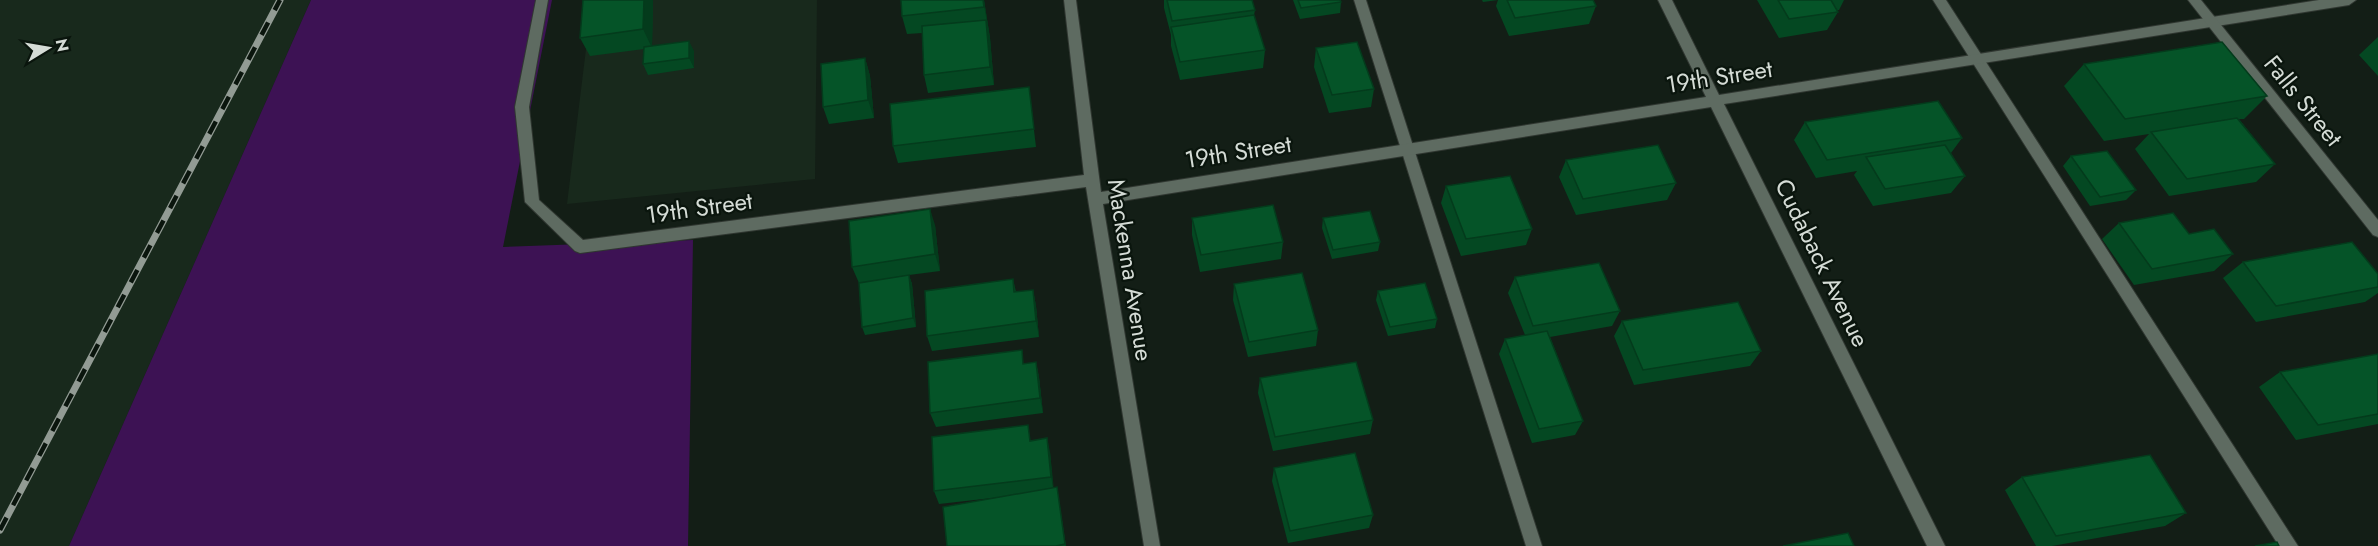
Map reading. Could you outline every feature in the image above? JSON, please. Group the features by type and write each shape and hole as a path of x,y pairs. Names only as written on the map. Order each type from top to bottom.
{"street":[{"name":"19th Street","path":"542,0 522,107 532,202 580,247 1092,180"},
{"name":"Mackenna Avenue","path":"1070,0 1092,180 1152,546"},
{"path":"1360,0 1534,546"},
{"name":"Cudaback Avenue","path":"1665,0 1936,546"},
{"path":"1939,0 2289,546"},
{"name":"Falls Street","path":"2194,0 2378,231"},
{"name":"19th Street","path":"1095,199 1408,147 1717,101 2349,0"}],"shaded area":[{"path":"0,0 311,0 69,546 0,546"},
{"path":"311,0 552,0 503,247 693,240 688,546 69,546"},
{"path":"592,0 817,0 815,179 567,204"}],"building":[{"path":"583,0 644,0 643,29 580,38"},
{"path":"901,0 983,0 984,7 902,16"},
{"path":"1167,0 1252,0 1255,10 1172,21"},
{"path":"1298,0 1340,0 1341,2 1301,8"},
{"path":"1507,0 1593,0 1596,6 1515,18"},
{"path":"1778,0 1831,0 1838,12 1789,19"},
{"path":"1254,15 1265,50 1180,62 1171,27"},
{"path":"986,20 990,67 924,75 922,26"},
{"path":"689,41 689,58 643,64 644,47"},
{"path":"1357,42 1374,89 1332,95 1316,48"},
{"path":"2222,42 2267,96 2125,119 2084,64"},
{"path":"865,58 868,100 823,107 821,64"},
{"path":"1029,87 1034,129 893,146 890,104"},
{"path":"1938,101 1962,138 1827,160 1805,122"},
{"path":"2237,118 2275,164 2187,179 2151,132"},
{"path":"1658,145 1676,183 1583,199 1566,160"},
{"path":"1945,145 1965,176 1885,189 1866,157"},
{"path":"2107,151 2136,190 2100,197 2071,156"},
{"path":"1510,176 1532,229 1466,239 1446,186"},
{"path":"1273,205 1283,242 1201,255 1192,218"},
{"path":"930,209 935,254 852,267 849,221"},
{"path":"1370,211 1380,242 1333,250 1323,218"},
{"path":"2173,213 2189,234 2214,229 2233,254 2152,269 2119,223"},
{"path":"2352,242 2378,274 2378,287 2276,306 2243,262"},
{"path":"1599,263 1620,311 1533,326 1515,277"},
{"path":"1302,273 1318,330 1249,342 1234,284"},
{"path":"909,275 913,318 862,327 859,283"},
{"path":"1013,279 1014,292 1033,290 1036,321 927,336 925,291"},
{"path":"1425,283 1437,319 1390,327 1378,291"},
{"path":"1738,302 1761,351 1643,370 1622,321"},
{"path":"1547,331 1583,421 1539,429 1505,339"},
{"path":"1022,350 1023,364 1036,362 1040,398 930,413 928,362"},
{"path":"2378,354 2378,414 2318,425 2280,372"},
{"path":"1356,362 1373,420 1275,437 1260,378"},
{"path":"1028,425 1030,441 1047,438 1051,477 934,491 932,437"},
{"path":"1355,453 1373,515 1290,531 1274,468"},
{"path":"2150,455 2186,513 2056,536 2022,477"},
{"path":"1057,487 1065,544 1056,546 947,546 943,507"},
{"path":"1848,533 1854,546 1783,546"},
{"path":"2277,542 2279,546 2255,546"}],"railway":[{"path":"0,530 280,0"}]}
